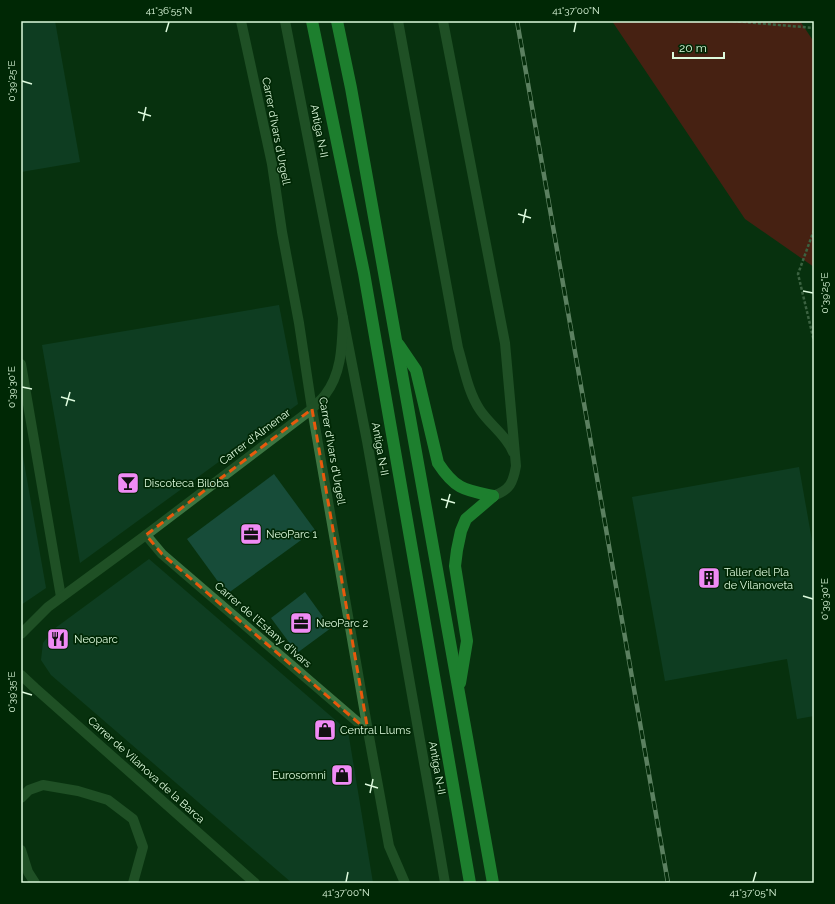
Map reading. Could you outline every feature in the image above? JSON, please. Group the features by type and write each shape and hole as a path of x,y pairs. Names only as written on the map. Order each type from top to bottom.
{"highway":[{"path":"312,21 364,273 470,883"},
{"path":"337,21 351,88 493,883"},
{"path":"396,342 416,370 438,463 446,475 455,484 473,492 493,496"},
{"path":"459,692 467,641 455,566 457,550 461,531 466,519 493,496"}],"street":[{"name":"Carrer d'Ivars d'Urgell","path":"241,21 272,164 282,232 368,731 390,846 405,883"},
{"name":"Antiga N-II","path":"285,21 367,441 436,828 444,883"},
{"path":"398,21 458,348 472,395 489,422 506,440 515,455"},
{"path":"443,21 505,343 516,466 514,477 509,487 501,493 493,496"},
{"name":"Carrer d'Almenar","path":"21,634 48,607 312,409 325,395 334,380 340,363 343,318"},
{"path":"21,364 61,597"},
{"name":"Carrer de l'Estany d'Ivars","path":"146,535 162,554 368,731"},
{"name":"Carrer de Vilanova de la Barca","path":"21,675 255,883"},
{"path":"21,798 29,790 43,784 78,791 108,800 133,819 143,847 133,883"},
{"path":"21,850 28,872 35,883"}],"path":[{"path":"732,21 814,28"},
{"path":"814,230 798,274 814,341"}],"highlighted area":[{"path":"312,409 368,731 162,554 146,535"}],"shaded area":[{"path":"612,21 800,21 814,42 814,267 745,219"}],"building":[{"path":"21,21 55,21 80,162 21,172"},
{"name":"Discoteca Biloba","path":"279,305 298,404 80,563 42,345"},
{"path":"21,451 46,588 21,605"},
{"name":"Taller del Pla de Vilanoveta","path":"799,467 814,552 814,716 797,719 787,659 665,681 632,497"},
{"name":"NeoParc 1","path":"274,474 315,530 227,594 187,539"},
{"path":"149,559 348,731 373,883 292,883 51,675 41,660 43,643 54,629"},
{"name":"NeoParc 2","path":"305,592 331,628 297,653 271,618"}],"railway":[{"path":"517,21 668,883"}],"place":[{"name":"Discoteca Biloba","path":"128,483"},
{"name":"NeoParc 1","path":"251,534"},
{"name":"Taller del Pla de Vilanoveta","path":"709,578"},
{"name":"NeoParc 2","path":"301,623"},
{"name":"Neoparc","path":"58,639"},
{"name":"Central Llums","path":"325,730"},
{"name":"Eurosomni","path":"342,775"}]}
